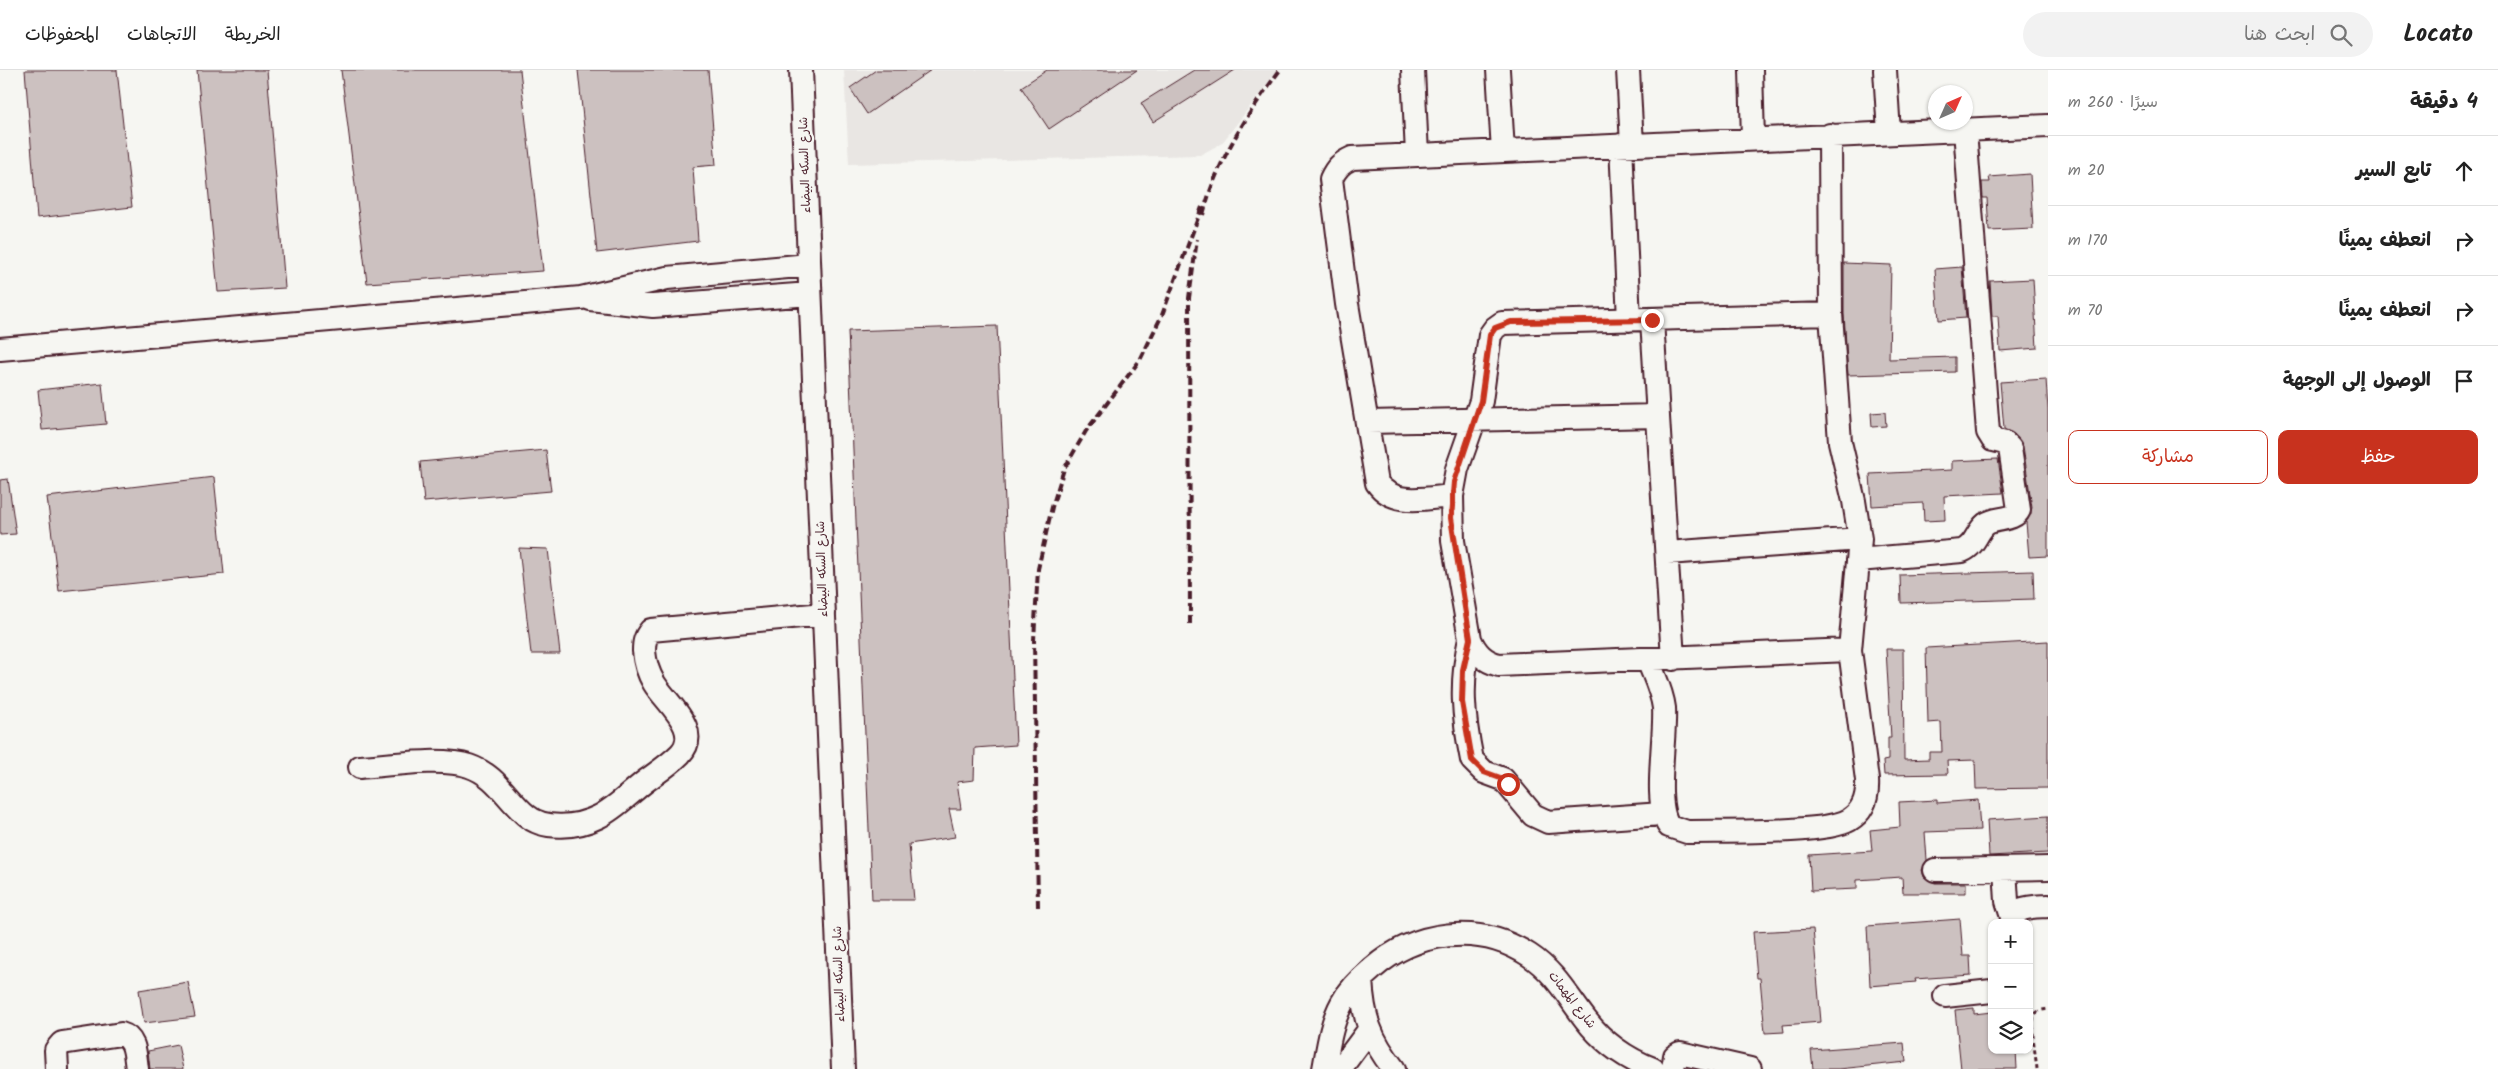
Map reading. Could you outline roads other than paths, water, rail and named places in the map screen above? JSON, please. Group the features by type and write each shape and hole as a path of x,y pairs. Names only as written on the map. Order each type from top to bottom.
{"street":[{"name":"شارع السكه البيضاء","path":"801,70 843,1069"},
{"path":"1413,70 1417,155"},
{"path":"1498,70 1503,151"},
{"path":"1628,70 1626,145 1629,320"},
{"path":"1750,70 1753,139"},
{"path":"1885,70 1889,133"},
{"path":"1973,130 2048,126"},
{"path":"1452,496 1403,500 1390,496 1383,490 1374,472 1368,422 1347,304 1331,178 1335,169 1352,158 1965,130 1988,432 1993,440 2005,443 2010,448 2019,510 2014,516 1987,524 1972,544 1962,551 1859,550 1667,553"},
{"path":"1648,660 1664,706 1662,814 1669,826 1687,832 1818,828 1848,820 1857,813 1866,798 1867,780 1850,650 1859,550 1854,501 1840,442 1831,314 1830,135"},
{"path":"0,349 581,298 667,278 809,265"},
{"path":"581,298 629,305 653,306 810,294"},
{"path":"1831,314 1652,320 1511,322 1495,328 1490,335 1484,381 1476,420 1457,469 1452,496 1454,541 1470,639 1480,656 1488,663 1499,665 1648,660 1850,650"},
{"path":"1652,320 1673,659"},
{"path":"1368,422 1658,416"},
{"path":"360,767 459,764 478,770 491,778 526,815 539,823 558,826 592,820 604,814 678,756 686,744 684,723 658,690 647,668 644,642 651,630 824,614"},
{"path":"1470,639 1463,670 1462,702 1472,760 1477,767 1484,772 1503,779 1533,815 1548,822 1662,814"},
{"path":"1935,870 2048,868"},
{"path":"2005,869 2007,902 2011,919"},
{"path":"2012,919 2017,911 2024,908 2048,906"},
{"name":"شارع المهمات","path":"1324,1069 1334,1022 1342,1003 1361,979 1386,957 1425,939 1446,935 1468,935 1489,938 1510,945 1529,955 1547,968 1561,984 1587,1021 1604,1038 1622,1053 1653,1069"},
{"path":"1361,979 1362,1002 1369,1030 1380,1050 1394,1069"},
{"path":"1946,996 1988,991"},
{"path":"1340,1069 1369,1030"},
{"path":"58,1069 56,1050 62,1043 121,1034 126,1035 132,1043 137,1069"},
{"path":"1673,1069 1675,1056 1680,1053 1750,1069"}],"railway":[{"path":"1203,215 1216,176 1234,139 1256,103 1280,70"},
{"path":"1038,907 1034,640 1038,569 1052,507 1064,469 1086,431 1140,360 1162,315 1202,207"},
{"path":"1190,624 1189,298 1197,239"}]}
